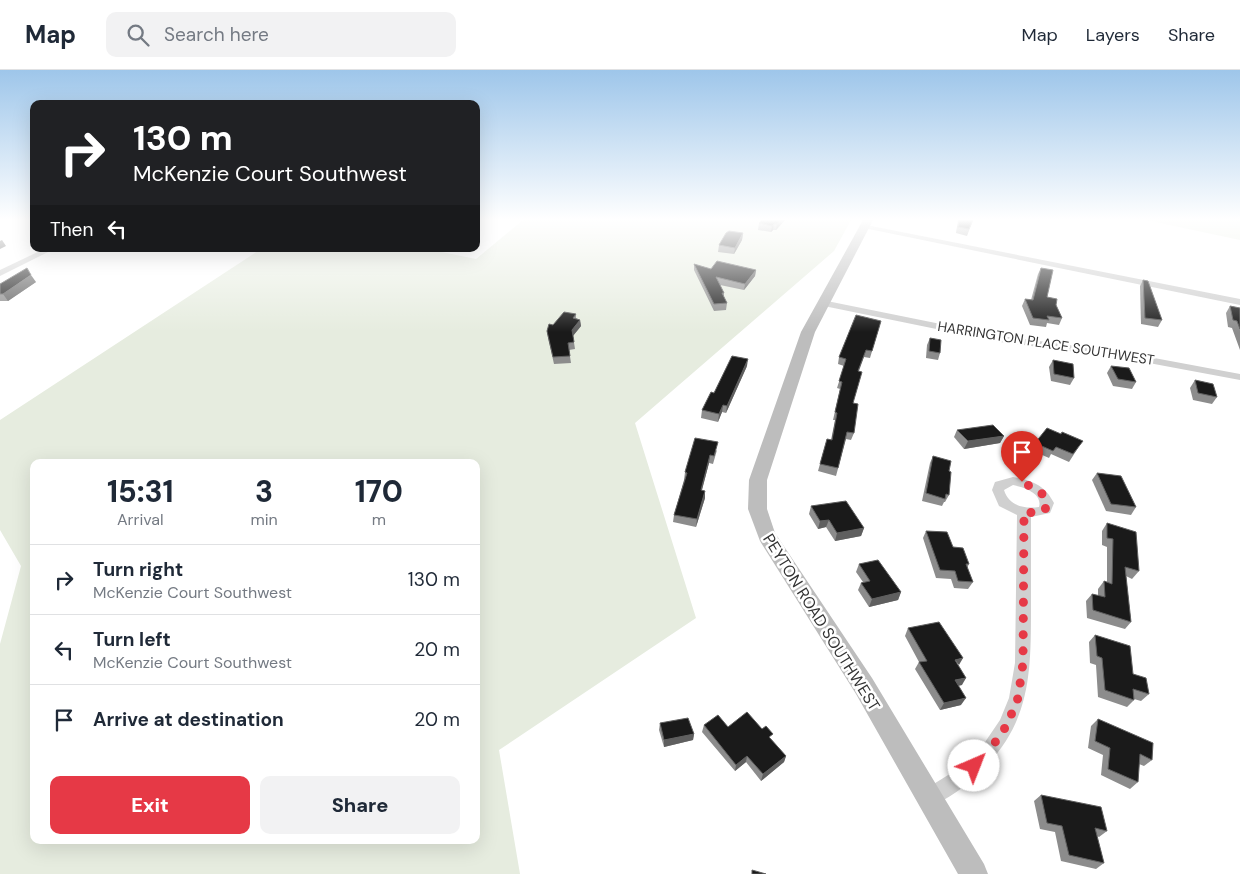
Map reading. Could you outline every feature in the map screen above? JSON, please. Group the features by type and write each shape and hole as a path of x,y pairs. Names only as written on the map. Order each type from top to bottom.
{"street":[{"path":"0,273 32,258"},
{"name":"PEYTON ROAD SOUTHWEST","path":"847,258 808,332 758,480 755,500 759,520 767,536 864,686 974,874"},
{"path":"1029,258 1240,302"},
{"name":"HARRINGTON PLACE SOUTHWEST","path":"822,303 1000,339 1122,355 1240,376"},
{"path":"930,797 960,779 987,754 1007,725 1018,698 1023,663 1024,512"}],"shaded area":[{"path":"248,258 826,258 635,423 696,618 499,750 520,874 0,874 0,644 21,566 0,530 0,420"}],"building":[{"path":"717,261 756,270 745,284 716,277 727,303 714,304 694,264 711,269"},
{"path":"27,268 31,275 3,294 0,294 0,284"},
{"path":"1041,268 1053,270 1047,297 1057,299 1056,305 1062,318 1047,316 1049,320 1033,318 1025,299 1033,300"},
{"path":"1143,280 1148,281 1162,320 1145,318"},
{"path":"1230,306 1240,308 1240,329 1237,321 1233,320"},
{"path":"564,312 576,314 573,318 580,320 572,330 574,342 568,343 570,356 553,357 547,331 549,324 553,325"},
{"path":"856,315 881,321 872,351 866,350 858,371 862,372 853,403 858,404 854,433 847,432 838,468 820,464 827,439 832,440 837,413 835,412 842,382 839,381 846,359 839,357"},
{"path":"930,338 941,340 940,353 929,351"},
{"path":"732,356 748,359 727,406 723,405 719,414 702,410 711,392 714,393"},
{"path":"1053,360 1073,364 1074,378 1054,374"},
{"path":"1111,366 1129,368 1136,382 1118,379"},
{"path":"1195,380 1213,384 1217,397 1198,393"},
{"path":"993,425 1004,436 968,441 957,430"},
{"path":"1047,428 1083,441 1073,454 1056,447 1053,451 1035,443"},
{"path":"695,438 718,442 714,456 710,455 701,490 705,491 697,519 674,515"},
{"path":"933,456 951,461 949,495 946,494 945,499 926,493"},
{"path":"1097,473 1121,476 1136,507 1111,504"},
{"path":"846,501 864,528 837,533 829,520 820,521 811,506"},
{"path":"1107,523 1136,532 1139,571 1125,567 1131,622 1093,610 1092,594 1105,597 1104,581 1112,584 1113,539 1107,538"},
{"path":"926,531 947,532 953,547 963,548 969,564 966,564 973,582 958,581 955,571 940,570"},
{"path":"878,560 901,592 872,599 861,583 870,581 859,564"},
{"path":"939,622 963,658 955,660 966,678 955,680 966,698 944,703 919,662 927,661 908,628"},
{"path":"1095,635 1130,646 1133,674 1146,678 1149,694 1133,689 1134,700 1105,690 1102,658 1097,656"},
{"path":"747,712 762,729 766,726 773,734 769,737 786,756 763,774 747,756 736,765 704,725 718,715 728,727"},
{"path":"688,718 694,734 664,740 660,723"},
{"path":"1098,719 1153,743 1152,760 1140,754 1138,782 1108,769 1110,748 1095,741"},
{"path":"1041,795 1101,807 1107,831 1095,828 1104,863 1069,855 1062,826 1047,823"},
{"path":"752,870 766,874 752,874"}],"route":[{"path":"974,766 987,754 1007,725 1018,698 1023,663 1024,512 1037,513 1045,510 1047,506 1045,497 1041,492 1022,482"}]}
